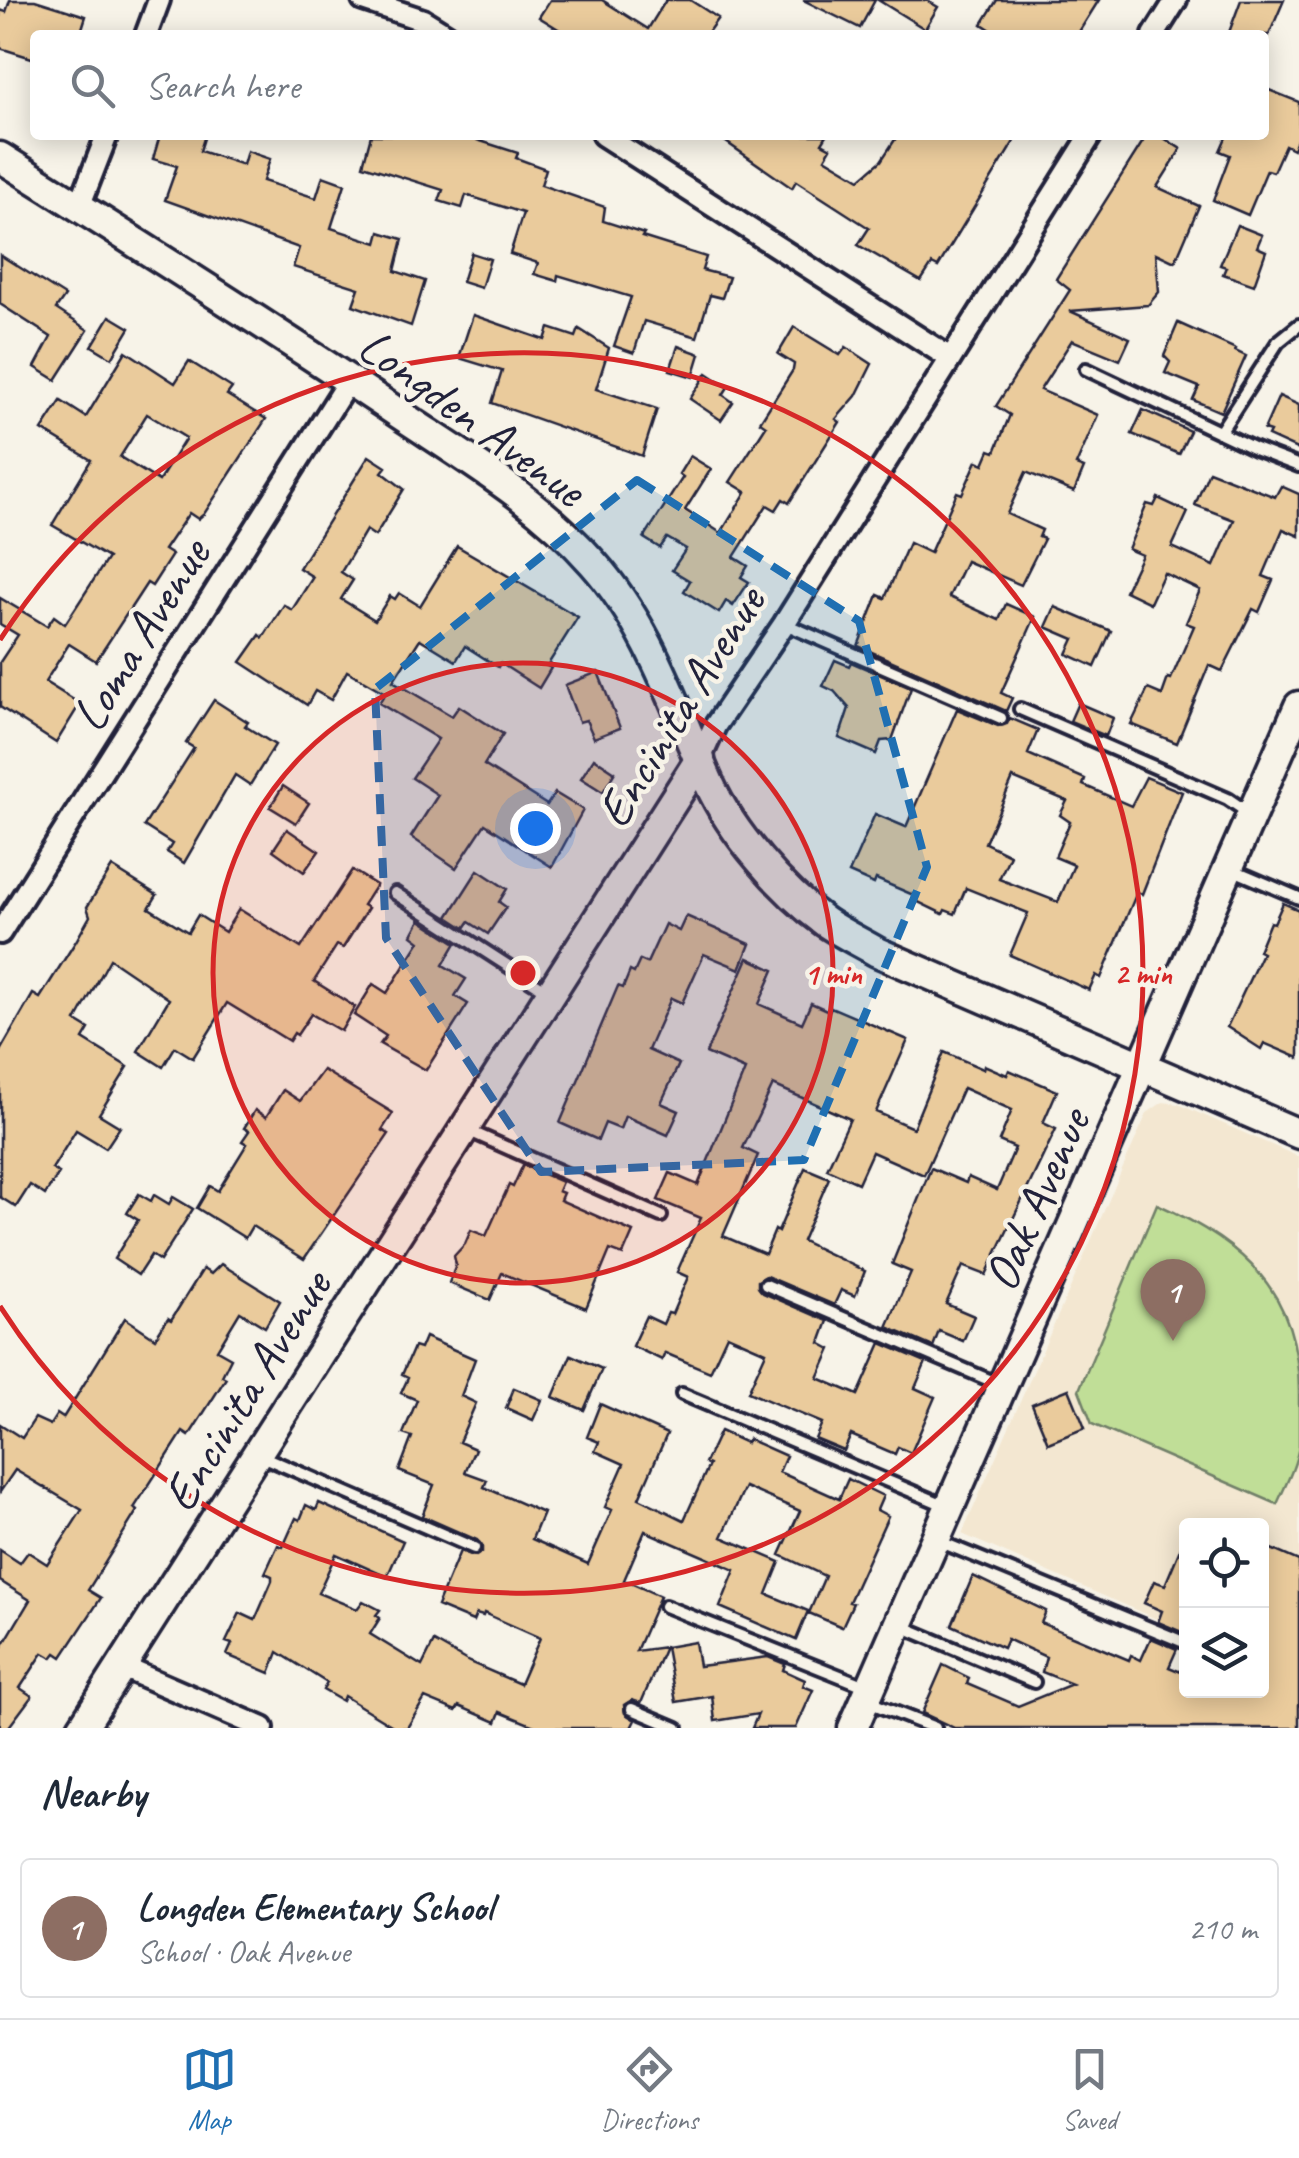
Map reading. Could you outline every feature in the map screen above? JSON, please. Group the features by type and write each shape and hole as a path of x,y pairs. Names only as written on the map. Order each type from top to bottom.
{"street":[{"path":"148,30 159,0"},
{"path":"363,0 423,20 439,30"},
{"path":"1157,30 1176,0"},
{"path":"80,207 105,140"},
{"path":"611,140 950,358"},
{"name":"Encinita Avenue","path":"82,1728 466,1130 700,758 715,726 784,624 1088,140"},
{"name":"Longden Avenue","path":"0,157 349,380 520,495 558,526 595,565 626,607 650,649 710,786 778,880 824,922 878,952 1299,1134"},
{"name":"Loma Avenue","path":"0,933 349,380"},
{"name":"Oak Avenue","path":"853,1728 1299,706"},
{"path":"120,1666 263,1728"}],"lane":[{"path":"1220,432 1278,342 1299,325"},
{"path":"1086,369 1299,466"},
{"path":"784,624 1001,718"},
{"path":"1020,709 1228,799 1251,814"},
{"path":"1228,868 1299,898"},
{"path":"395,893 551,994"},
{"path":"466,1130 661,1216"},
{"path":"766,1286 1002,1386"},
{"path":"682,1394 950,1507"},
{"path":"258,1455 474,1548"},
{"path":"935,1540 1179,1640"},
{"path":"666,1606 868,1694 935,1728"},
{"path":"898,1625 1034,1682"},
{"path":"632,1709 677,1728"}],"highlighted area":[{"path":"637,480 859,621 927,867 804,1160 541,1172 386,938 375,689"}],"shaded area":[{"path":"1163,1102 1178,1104 1299,1157 1299,1728 1269,1697 1269,1518 1179,1518 1179,1629 962,1534 1147,1113"}],"green space":[{"path":"1157,1204 1188,1219 1240,1254 1261,1275 1289,1326 1299,1392 1299,1446 1277,1504 1092,1424 1079,1390"}],"building":[{"path":"10,0 35,0 86,16 82,30 30,30 30,57 0,48 0,10 6,12"},
{"path":"550,0 602,0 648,29 666,0 690,0 718,18 710,30 560,30 539,17"},
{"path":"803,0 875,0 860,28"},
{"path":"878,0 926,0 938,7 925,29"},
{"path":"997,0 1099,0 1080,30 991,30 982,24"},
{"path":"1241,0 1284,0 1269,35 1269,30 1230,30"},
{"path":"1269,90 1299,102 1299,135 1293,149 1285,145 1273,172 1267,170 1248,215 1213,200 1230,155 1220,151 1225,140 1269,140"},
{"path":"159,140 203,140 200,151 243,165 247,151 270,159 263,181 316,198 323,176 345,184 331,228 377,243 380,232 403,239 395,271 425,281 411,326 353,305 359,288 293,267 299,248 165,200 177,166 153,159"},
{"path":"370,140 477,140 518,153 516,158 546,169 541,185 605,207 603,221 706,257 702,270 729,277 722,298 710,295 697,337 644,321 634,353 614,346 631,297 558,275 557,281 534,274 538,263 510,254 523,213 466,195 462,208 439,201 443,190 363,165"},
{"path":"723,140 824,140 822,143 831,148 825,158 860,179 881,161 895,140 1015,140 938,267 932,264 921,281 858,245 869,228 796,181 792,188"},
{"path":"1144,140 1167,140 1181,149 1157,187 1199,206 1175,262 1156,253 1159,292 1148,305 1070,311 1130,338 1120,360 1072,340 1040,390 1098,415 1076,465 1084,468 1074,492 1026,472 1007,514 1042,530 1039,537 1044,539 1021,585 966,561 949,597 999,620 1006,604 1035,617 1001,693 1012,698 1006,711 858,646 878,595 885,598 909,543 930,553 957,492 962,494 977,461 984,464 990,450 995,452 1010,415 996,406 1070,290 1056,279"},
{"path":"1237,225 1262,235 1257,247 1266,251 1254,285 1223,274 1226,267 1220,265"},
{"path":"471,253 490,259 481,288 462,282"},
{"path":"0,255 65,296 56,309 88,330 56,380 35,367 51,337 0,304"},
{"path":"473,315 545,340 549,328 576,337 579,329 609,348 596,389 657,409 642,456 492,403 502,371 459,358"},
{"path":"110,316 130,328 112,358 92,346"},
{"path":"1178,323 1246,356 1221,412 1193,400 1199,387 1165,373 1170,362 1164,356"},
{"path":"794,327 840,355 846,347 872,364 789,503 783,499 776,510 767,505 734,557 748,566 741,577 749,582 733,606 726,601 719,613 684,591 690,581 672,570 686,549 667,538 660,548 644,538 683,477 679,474 690,456 711,469 685,510 721,533 746,492 730,482 766,426 760,422 793,370 794,364 778,354"},
{"path":"678,346 700,354 693,377 670,370"},
{"path":"126,351 175,383 189,361 232,388 227,395 266,419 204,514 198,519 189,513 164,550 172,555 152,586 147,583 96,661 69,644 45,682 80,704 56,743 0,707 0,662 18,635 0,624 0,598 47,626 54,616 65,624 108,558 52,525 91,460 42,430 61,401 86,417","holes":["147,414 186,438 159,481 120,457"]},
{"path":"707,373 728,387 723,395 733,402 721,420 690,399"},
{"path":"1279,396 1299,405 1299,450 1268,436 1270,432 1264,430"},
{"path":"1143,410 1190,431 1179,454 1132,434"},
{"path":"369,456 386,467 382,472 404,489 375,536 366,530 341,572 353,580 341,599 375,620 390,596 395,599 399,593 420,606 457,546 578,617 547,666 551,668 539,688 465,646 456,661 420,639 393,681 452,716 459,706 503,734 484,765 547,805 555,793 583,810 552,867 485,824 456,868 411,837 438,795 412,778 438,739 379,703 385,693 347,671 331,700 315,691 307,705 241,662 260,635 263,638 284,605 292,610 313,577 299,568"},
{"path":"1209,471 1275,497 1281,486 1299,494 1299,536 1283,529 1263,576 1273,580 1259,612 1253,609 1222,671 1209,665 1177,743 1131,724 1148,689 1162,695 1168,678 1171,679 1194,626 1186,623 1200,590 1164,573 1150,603 1125,591 1142,555 1128,549 1147,504 1154,506 1158,498 1188,512 1172,547 1214,566 1234,520 1195,505"},
{"path":"1055,607 1111,631 1095,667 1067,654 1074,639 1046,627"},
{"path":"835,660 849,666 851,662 911,688 892,740 881,741 876,754 839,738 849,708 834,691 823,686"},
{"path":"598,672 620,728 594,738 586,720 579,722 565,685"},
{"path":"214,700 275,745 250,785 235,775 184,863 167,852 172,844 144,826 194,748 186,743"},
{"path":"1078,703 1113,718 1106,736 1070,721"},
{"path":"957,709 998,726 1007,724 1010,718 1038,730 1028,754 1085,779 1083,785 1131,806 1146,777 1182,792 1142,894 1137,892 1101,978 1096,975 1089,990 1010,955 1028,913 966,888 955,914 945,910 943,914 916,901 918,897 876,879 874,884 849,873 875,814 906,827","holes":["1013,778 1067,801 1060,815 1070,822 1055,857 1074,865 1058,902 999,879 1010,855 985,843"]},
{"path":"594,758 615,772 603,792 581,778"},
{"path":"283,786 309,803 296,823 270,807"},
{"path":"287,829 319,851 304,872 273,850"},
{"path":"112,867 157,895 149,908 188,932 198,915 225,932 239,909 301,948 352,870 376,885 363,905 368,908 343,948 337,945 314,981 355,1007 341,1031 311,1014 289,1041 227,1003 193,1058 175,1047 163,1067 138,1051 169,999 110,959 76,1021 89,1029 83,1039 128,1067 99,1114 120,1127 106,1148 76,1130 52,1169 59,1173 45,1195 30,1185 16,1207 0,1197 0,1051 33,994 40,998 76,941 90,916 87,907"},
{"path":"478,870 507,889 499,902 506,907 488,934 469,922 465,928 448,917"},
{"path":"1283,903 1299,910 1299,1058 1264,1043 1261,1049 1227,1027 1262,953 1258,951 1270,922 1274,923"},
{"path":"686,916 750,944 740,969 704,954 682,1003 671,998 648,1050 679,1064 661,1103 679,1111 668,1135 625,1116 620,1129 605,1123 598,1140 560,1123 618,986 623,988 640,960 647,963 665,924 679,931"},
{"path":"420,920 456,943 443,965 466,979 455,996 468,1004 426,1070 380,1044 386,1036 354,1015 373,984 387,993 420,941 412,935"},
{"path":"748,958 774,970 759,1004 802,1023 811,1003 829,1011 831,1007 908,1040 876,1112 913,1128 944,1052 983,1069 984,1065 1007,1075 1009,1070 1057,1091 1043,1123 1056,1129 986,1275 963,1266 946,1304 974,1316 963,1341 939,1331 933,1347 887,1327 911,1272 892,1264 931,1168 966,1183 968,1177 997,1190 1015,1148 999,1141 1012,1110 963,1088 924,1175 872,1152 858,1183 827,1169 850,1119 773,1085 743,1148 758,1155 723,1236 765,1254 805,1168 829,1178 802,1241 865,1271 855,1296 841,1290 834,1305 766,1276 758,1281 758,1287 763,1293 828,1321 820,1343 831,1349 818,1378 858,1395 881,1343 926,1362 915,1388 935,1397 911,1453 898,1447 895,1454 851,1435 844,1451 815,1439 822,1423 748,1392 766,1352 727,1335 710,1372 665,1353 662,1360 632,1346 646,1316 663,1324 668,1313 672,1314 688,1277 677,1272 701,1218 658,1200 670,1173 698,1185 745,1070 706,1053"},
{"path":"323,1070 393,1113 382,1130 389,1134 304,1259 252,1226 245,1238 197,1208 210,1186 218,1191 247,1144 242,1141 249,1131 244,1128 255,1110 266,1117 283,1090 300,1101"},
{"path":"523,1165 562,1182 560,1200 633,1232 623,1255 610,1250 586,1308 502,1273 490,1300 449,1283 456,1265 454,1256 471,1230 486,1236 509,1185 513,1187"},
{"path":"139,1194 151,1201 154,1195 169,1204 173,1197 193,1209 160,1261 151,1255 138,1275 114,1259 138,1220 127,1213"},
{"path":"221,1264 280,1301 265,1327 240,1312 217,1350 231,1358 222,1376 226,1378 189,1436 183,1432 134,1508 137,1511 88,1590 101,1598 62,1657 56,1653 52,1658 43,1653 20,1688 32,1696 8,1728 0,1728 0,1650 30,1600 0,1581 0,1550 20,1563 28,1552 47,1564 82,1510 15,1470 0,1492 0,1424 22,1438 35,1418 50,1425 57,1414 63,1418 125,1318 155,1338 203,1269 211,1274"},
{"path":"425,1337 475,1359 461,1396 476,1403 459,1442 475,1449 465,1472 487,1480 484,1487 543,1513 532,1539 588,1564 612,1510 605,1507 624,1464 595,1451 599,1442 587,1437 600,1404 667,1434 639,1498 684,1520 720,1431 786,1456 779,1472 839,1499 848,1479 883,1496 877,1510 888,1516 849,1602 853,1603 842,1627 809,1613 825,1576 780,1555 800,1511 745,1487 722,1537 780,1562 767,1594 808,1611 796,1640 720,1607 735,1570 645,1531 624,1580 660,1596 636,1651 665,1647 641,1703 632,1700 624,1705 625,1713 635,1720 631,1728 539,1728 500,1712 496,1722 459,1706 456,1711 425,1698 407,1728 396,1728 344,1696 342,1701 323,1690 327,1683 278,1652 270,1673 227,1655 232,1644 226,1642 240,1613 255,1620 272,1581 272,1576 265,1573 278,1545 283,1547 306,1505 316,1510 319,1503 403,1541 387,1577 336,1554 318,1593 357,1609 363,1601 380,1610 376,1615 380,1618 370,1634 422,1666 434,1642 520,1684 540,1638 484,1613 476,1614 473,1621 437,1606 460,1551 476,1556 482,1552 482,1546 477,1540 422,1516 434,1485 399,1471 412,1437 403,1434 417,1400 401,1393 408,1378 402,1375 414,1347 420,1349"},
{"path":"571,1355 602,1369 584,1410 553,1397"},
{"path":"514,1388 542,1400 533,1420 506,1408"},
{"path":"1069,1389 1085,1428 1048,1443 1032,1404"},
{"path":"1269,1548 1299,1561 1299,1728 954,1728 922,1713 943,1665 969,1678 967,1684 1018,1706 1072,1684 1042,1672 1046,1657 1007,1639 1003,1648 952,1625 973,1576 1046,1611 1041,1623 1129,1660 1131,1655 1141,1660 1151,1638 1177,1649 1169,1667 1179,1671 1179,1698 1269,1698"},
{"path":"1179,1552 1179,1631 1158,1622 1162,1611 1144,1603 1154,1581 1165,1585"},
{"path":"695,1642 699,1666 768,1657 785,1664 783,1670 805,1680 803,1686 813,1690 796,1728 752,1728 758,1714 715,1721 712,1696 676,1702 666,1647"}],"place":[{"name":"Longden Elementary School","path":"1173,1341"}]}
